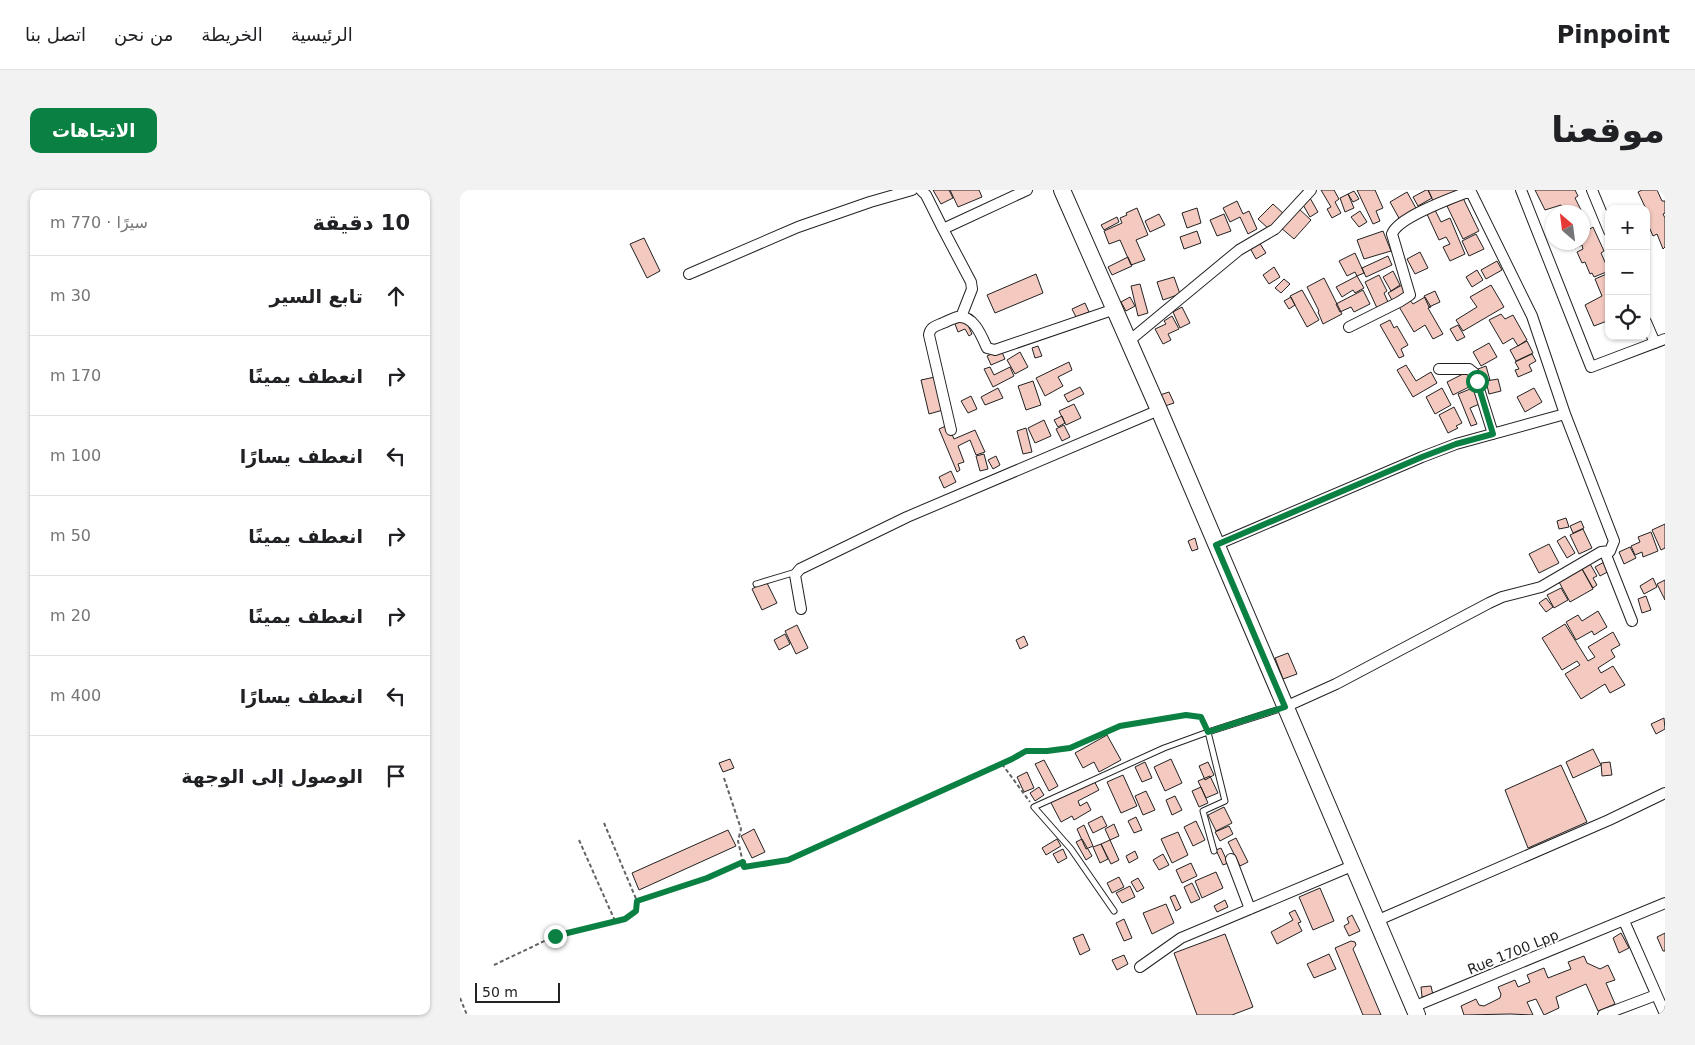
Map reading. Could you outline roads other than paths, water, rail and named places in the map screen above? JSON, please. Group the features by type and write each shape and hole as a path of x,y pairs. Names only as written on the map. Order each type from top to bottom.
{"main road":[{"path":"1062,190 1159,410 1415,1011"}],"street":[{"path":"689,274 798,227 870,202 912,190"},
{"path":"943,229 1027,190"},
{"path":"1129,341 1240,250 1275,229 1311,190"},
{"path":"1349,327 1410,295 1392,234 1397,225 1428,208 1470,190 1532,316 1565,414 1614,541 1606,555 1632,621"},
{"path":"1521,190 1591,367 1660,341 1650,327"},
{"path":"1592,190 1605,221"},
{"path":"924,192 971,282 972,289 961,317"},
{"path":"952,430 929,335 930,330 934,326 961,317 971,322 979,331 987,348 995,350 1115,309"},
{"path":"1439,369 1469,369 1474,373 1493,434"},
{"path":"801,609 795,576 796,572 805,566 907,517 1159,410"},
{"path":"1216,545 1456,444 1565,414"},
{"path":"1285,707 1336,684 1489,603 1502,597 1541,587 1601,552 1610,551"},
{"path":"1376,920 1609,820 1665,793"},
{"path":"1231,859 1250,909"},
{"path":"1140,967 1180,938 1352,866"},
{"name":"Rue 1700 Lpp","path":"1415,1011 1665,904"},
{"path":"1624,921 1665,1014"},
{"path":"1603,1015 1656,995"}],"lane":[{"path":"756,584 796,572"},
{"path":"1114,911 1071,849 1034,807 1164,748 1285,707"},
{"path":"1208,732 1225,801 1203,811 1214,851"}]}
